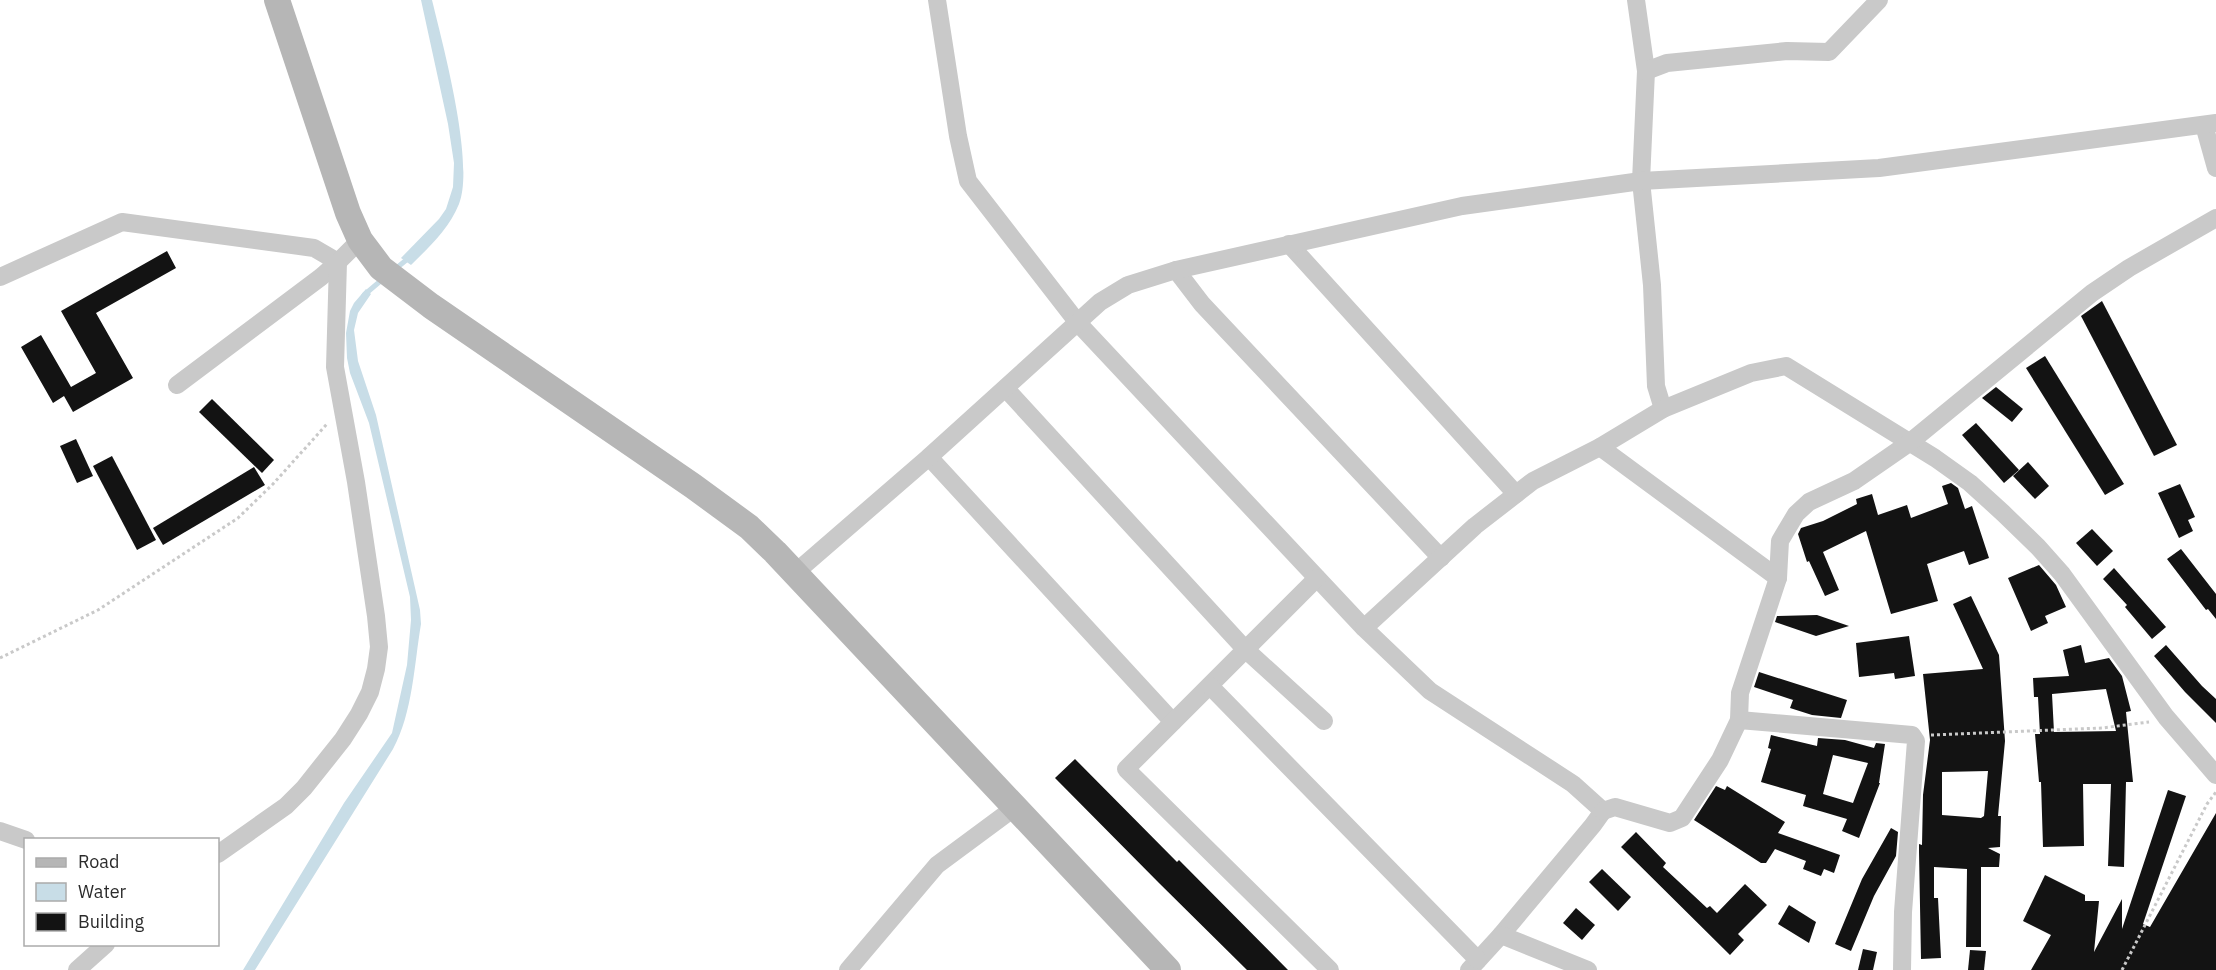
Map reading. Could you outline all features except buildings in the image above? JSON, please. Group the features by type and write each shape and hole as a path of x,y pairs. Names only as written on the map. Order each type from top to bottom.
{"street":[{"path":"277,0 348,213 360,240 381,268 723,507 756,533 1168,970"},
{"path":"937,0 958,136 968,181 1078,323 1364,628 1430,691 1573,784 1603,810"},
{"path":"1636,0 1646,71 1641,181 1652,285 1656,386 1663,409"},
{"path":"1646,71 1667,63 1787,51 1829,52 1879,0"},
{"path":"795,573 1006,389 1100,302 1128,285 1176,270 1462,206 1641,181 1879,168 2210,124 2216,168"},
{"path":"1210,686 1474,965 1593,825 1603,810 1615,807 1670,823 1682,818 1720,760 1739,720 1740,693 1778,578 1780,541 1796,514 1809,502 1854,481 1909,443 2092,293 2129,268 2216,218"},
{"path":"0,277 122,222 314,248 338,262"},
{"path":"177,386 321,277 360,240"},
{"path":"1289,244 1516,494"},
{"path":"219,853 286,806 304,788 343,739 370,692 376,669 379,647 376,616 356,482 335,367 338,262"},
{"path":"1176,270 1202,304 1441,558"},
{"path":"1364,628 1475,526 1533,481 1600,447 1663,409 1751,373 1786,366 1935,458 1970,483 2038,547 2062,574 2166,717 2216,775"},
{"path":"1006,389 1245,649 1324,721"},
{"path":"1600,447 1778,578"},
{"path":"929,457 1173,722"},
{"path":"1317,578 1126,769 1330,970"},
{"path":"1739,720 1912,735 1916,741 1903,912 1902,970"},
{"path":"848,970 937,865 1014,808"},
{"path":"0,831 24,839"},
{"path":"1501,935 1588,970"},
{"path":"77,970 105,946"}],"path":[{"path":"0,658 98,610 238,518 273,484 342,407"},
{"path":"1912,735 2102,728 2154,721 2166,717"},
{"path":"2122,970 2207,804 2216,792"}],"water":[{"path":"421,0 432,0 450,74 460,133 463,185 459,204 450,221 411,265 401,258 446,209 453,187 454,163 448,124"},
{"path":"366,289 371,294 358,313 354,330 358,361 376,415 420,610 421,624 412,688 405,720 393,749 255,970 243,970 344,803 392,733 407,665 411,620 410,597 369,423 350,373 347,358 346,333 350,311"}],"waterway":[{"path":"394,270 410,257"},
{"path":"364,295 384,278"}]}
